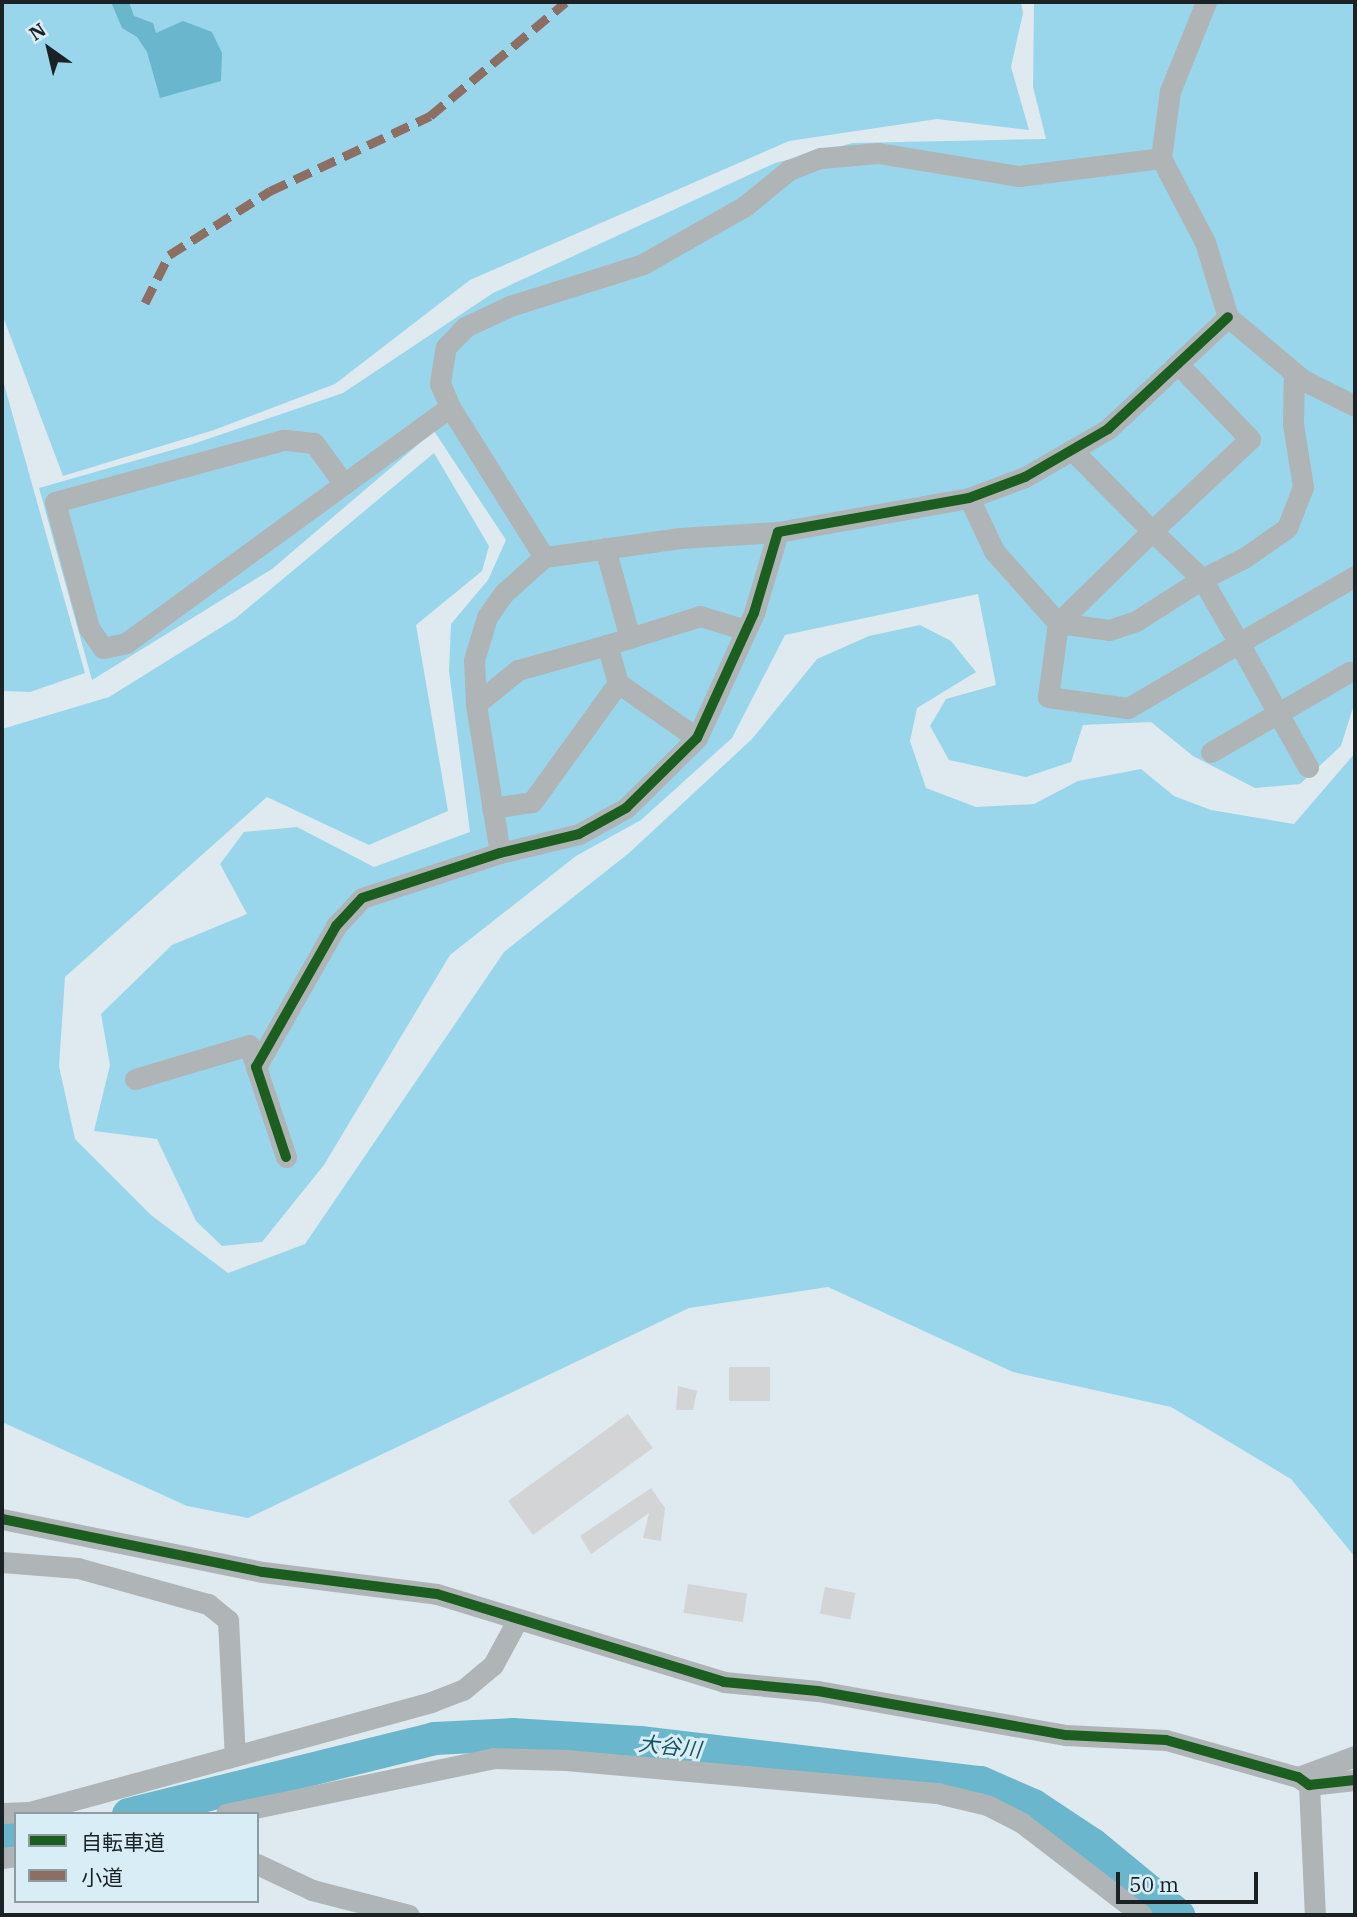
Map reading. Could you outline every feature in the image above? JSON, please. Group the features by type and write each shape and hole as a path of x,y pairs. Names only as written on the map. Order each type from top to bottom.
{"street":[{"path":"1206,2 1170,91 1161,158 1205,242 1228,317 1294,373 1355,406"},
{"path":"544,557 450,407 440,383 446,347 465,327 510,306 643,264 745,206 789,170 821,158 878,153 1019,176 1161,158"},
{"path":"499,853 475,704 474,660 487,617 504,593 544,557 680,538 778,532 969,498 1025,477 1108,429 1228,317"},
{"path":"1178,364 1250,439 1058,623 1048,697 1128,708 1355,576"},
{"path":"969,498 994,551 1058,623 1109,630 1136,621 1202,579 1269,542 1287,528 1298,508 1303,487 1293,424 1294,373"},
{"path":"345,484 314,443 283,440 55,502 89,628 103,648 126,643 345,484 450,407"},
{"path":"1072,450 1202,579 1308,767"},
{"path":"256,1067 336,926 362,898 499,853 579,834 626,808 697,738 746,630 778,532"},
{"path":"605,548 631,638"},
{"path":"475,704 517,670 631,638 700,615 746,630"},
{"path":"607,645 618,683 697,738"},
{"path":"1210,752 1349,672"},
{"path":"492,808 532,802 618,683"},
{"path":"135,1079 249,1045 286,1157"},
{"path":"2,1519 262,1572 438,1594 724,1682 818,1691 1066,1735 1166,1740 1303,1781 1355,1780"},
{"path":"2,1562 78,1568 208,1604 228,1620 235,1756"},
{"path":"30,1812 463,1690 493,1665 518,1619"},
{"path":"1303,1781 1355,1756"},
{"path":"236,1812 494,1758 566,1760 937,1793 987,1805 1022,1823 1142,1915"},
{"path":"1303,1781 1315,1915"},
{"path":"259,1865 312,1890 409,1915"}],"shaded area":[{"path":"2,2 1021,2 1023,13 1011,67 1029,130 937,119 789,141 470,280 335,384 214,430 63,476 2,314"},
{"path":"111,2 129,2 134,16 153,23 156,33 183,21 212,32 222,53 221,81 160,98 147,52 137,37 122,28"},
{"path":"1034,2 1355,2 1355,701 1341,746 1300,784 1255,788 1193,756 1151,722 1083,725 1071,762 1026,777 949,760 930,726 946,699 996,685 978,594 785,635 732,738 641,820 576,856 450,955 324,1165 262,1242 222,1246 196,1221 157,1139 94,1131 110,1065 101,1014 172,945 247,914 220,864 244,832 297,827 374,867 470,832 449,671 451,624 488,580 506,540 434,431 272,569 92,680 39,488 193,444 343,393 493,293 775,163 853,143 1046,139 1033,87"},
{"path":"2,377 85,673 30,692 2,691"},
{"path":"434,453 489,546 482,571 416,625 448,811 369,845 267,797 65,977 59,1066 75,1139 151,1215 228,1273 305,1244 504,952 629,853 752,739 817,659 869,636 920,625 951,641 976,672 917,708 910,741 926,788 976,807 1034,804 1078,781 1141,769 1174,796 1211,810 1294,824 1355,753 1355,1557 1291,1479 1171,1407 1013,1372 828,1287 689,1308 248,1518 187,1506 2,1422 2,729 109,697 236,618"}],"building":[{"path":"729,1367 770,1367 770,1401 729,1401"},
{"path":"678,1386 697,1391 693,1410 676,1410"},
{"path":"628,1414 653,1448 533,1535 508,1501"},
{"path":"651,1488 665,1508 661,1541 643,1538 649,1513 591,1554 580,1536"},
{"path":"688,1584 747,1593 743,1622 683,1613"},
{"path":"825,1587 855,1593 850,1619 820,1614"}],"waterway":[{"name":"大谷川","path":"136,1812 434,1738 512,1734 639,1742 980,1782 1033,1805 1092,1844 1178,1915"},
{"name":"大谷川","path":"2,1838 14,1836"}],"marked path":[{"path":"145,303 169,255 270,191 430,116 566,2"}],"cycle path":[{"path":"286,1157 256,1067 336,926 362,898 500,853 579,834 626,808 697,738 754,613 778,532 969,498 1025,477 1108,429 1228,317"},
{"path":"2,1519 263,1572 437,1594 724,1682 818,1691 1066,1735 1166,1740 1298,1777 1309,1785 1355,1780"}]}
